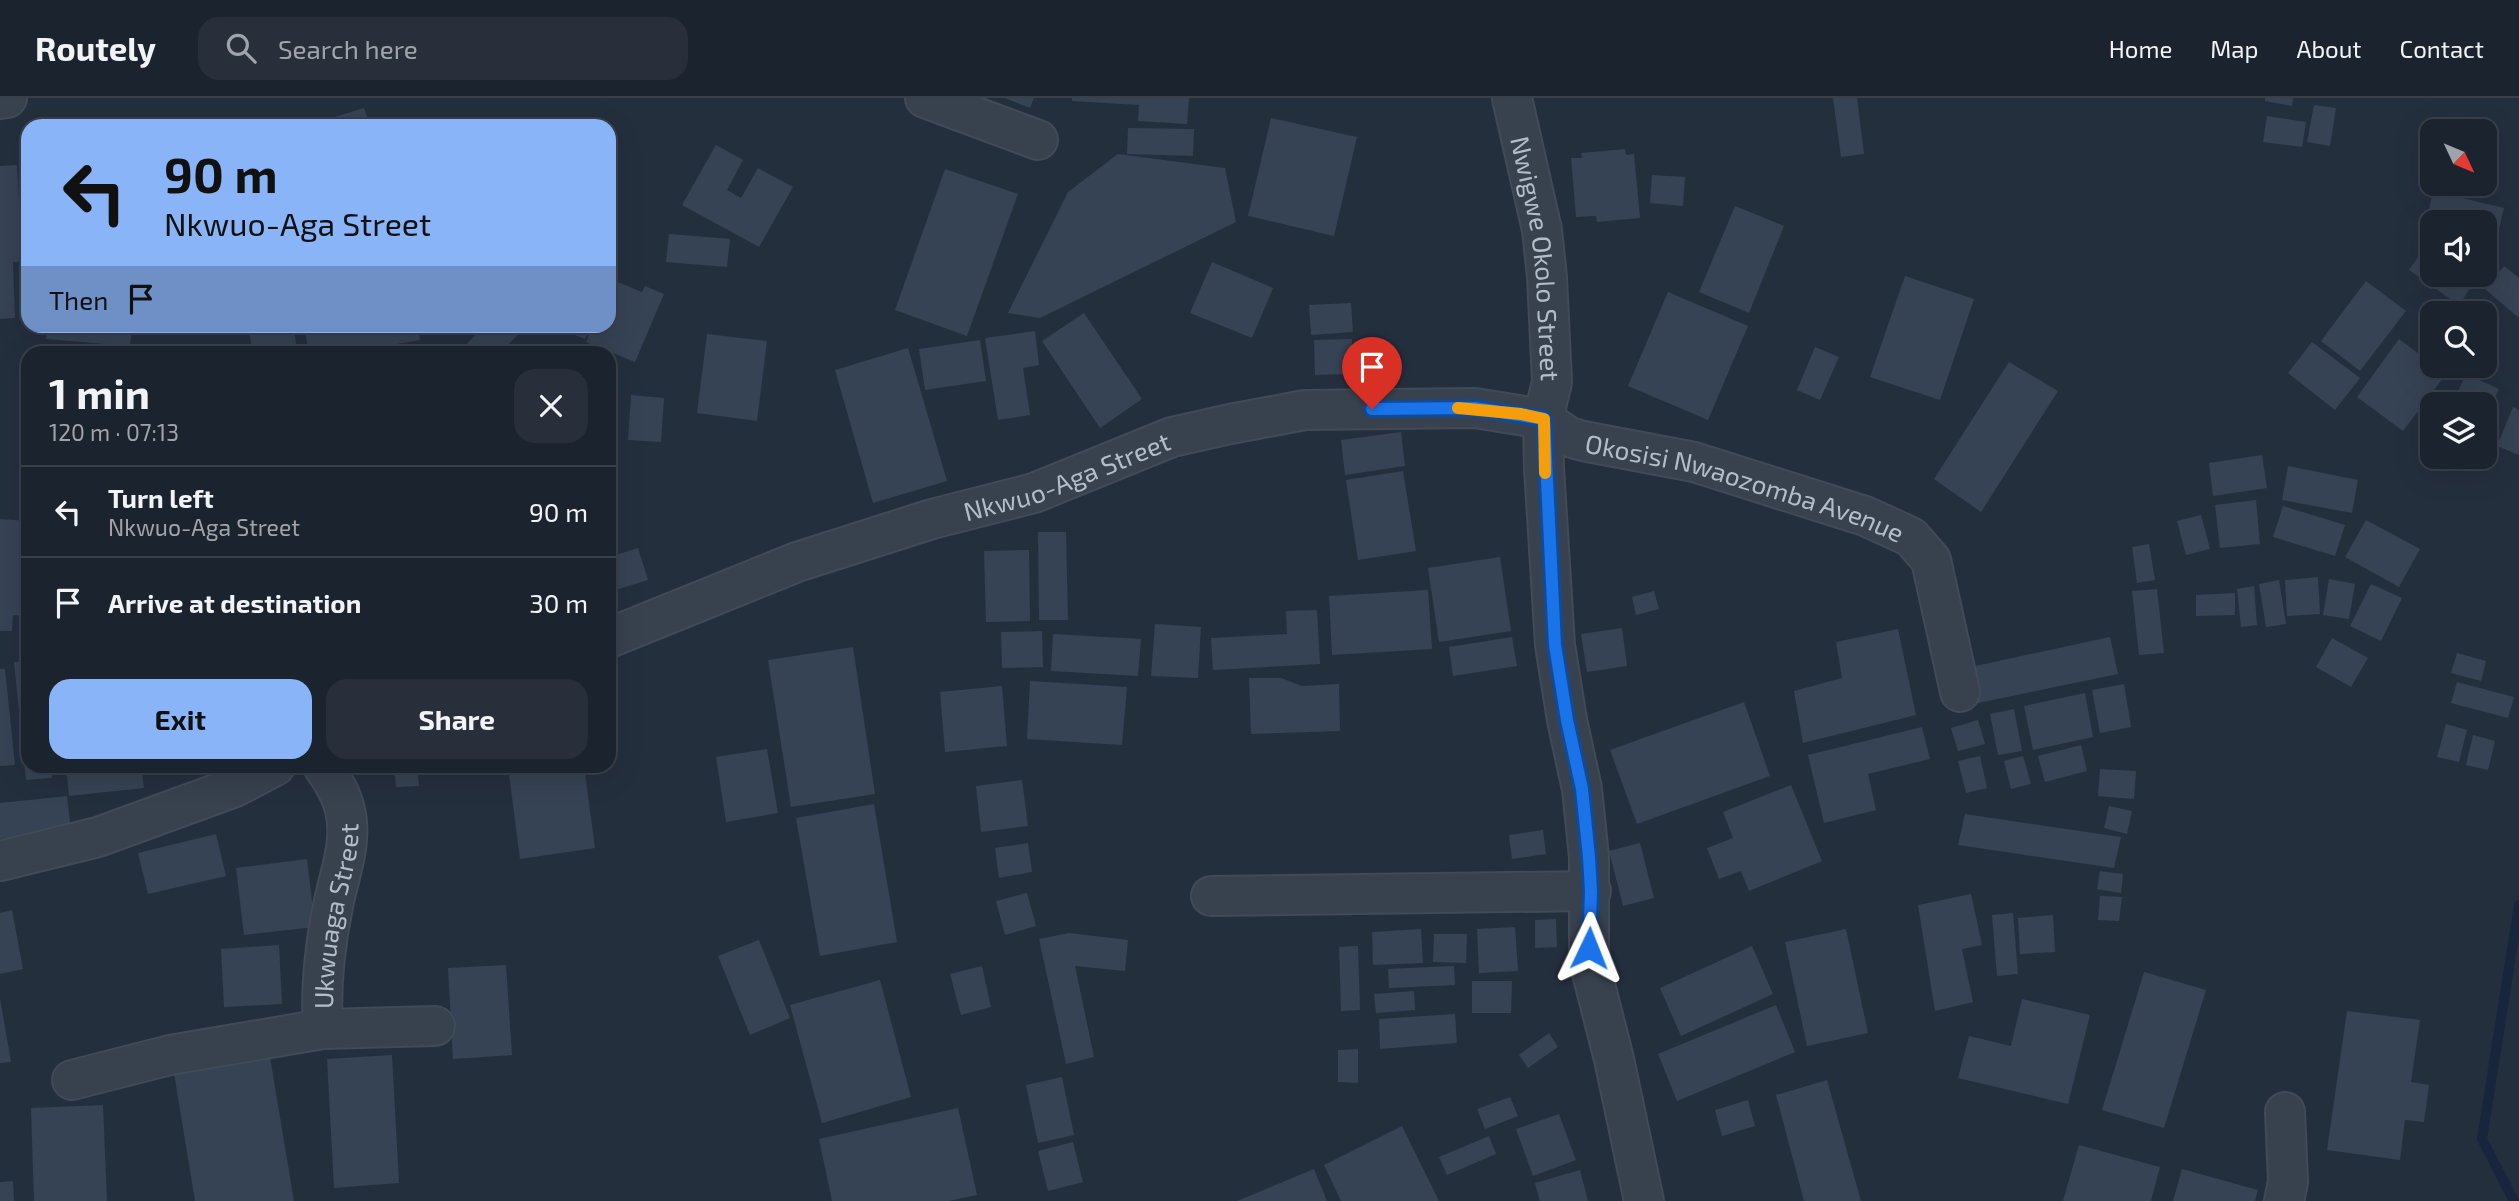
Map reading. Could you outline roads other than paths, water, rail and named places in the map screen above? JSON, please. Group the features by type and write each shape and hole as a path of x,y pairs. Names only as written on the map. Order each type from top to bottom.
{"street":[{"path":"0,99 7,98"},
{"path":"925,98 1038,140"},
{"name":"Nwigwe Okolo Street","path":"1512,98 1542,230 1546,265 1552,382 1544,419 1555,645 1582,789 1591,891 1591,969 1614,1059 1644,1201"},
{"name":"Nkwuo-Aga Street","path":"616,635 797,562 932,519 1034,493 1183,435 1304,411 1475,408 1544,419"},
{"name":"Okosisi Nwaozomba Avenue","path":"1544,419 1569,437 1694,462 1865,516 1911,537 1931,560 1959,692"},
{"path":"0,862 98,837 235,787 262,773"},
{"name":"Ukwuaga Street","path":"323,1029 321,1002 326,947 347,839 345,810 328,773"},
{"path":"1211,896 1591,891"},
{"path":"72,1080 170,1055 323,1029 435,1026"},
{"path":"2284,1201 2288,1182 2285,1112"}],"waterway":[{"path":"2514,1201 2482,1139 2519,905"}]}
